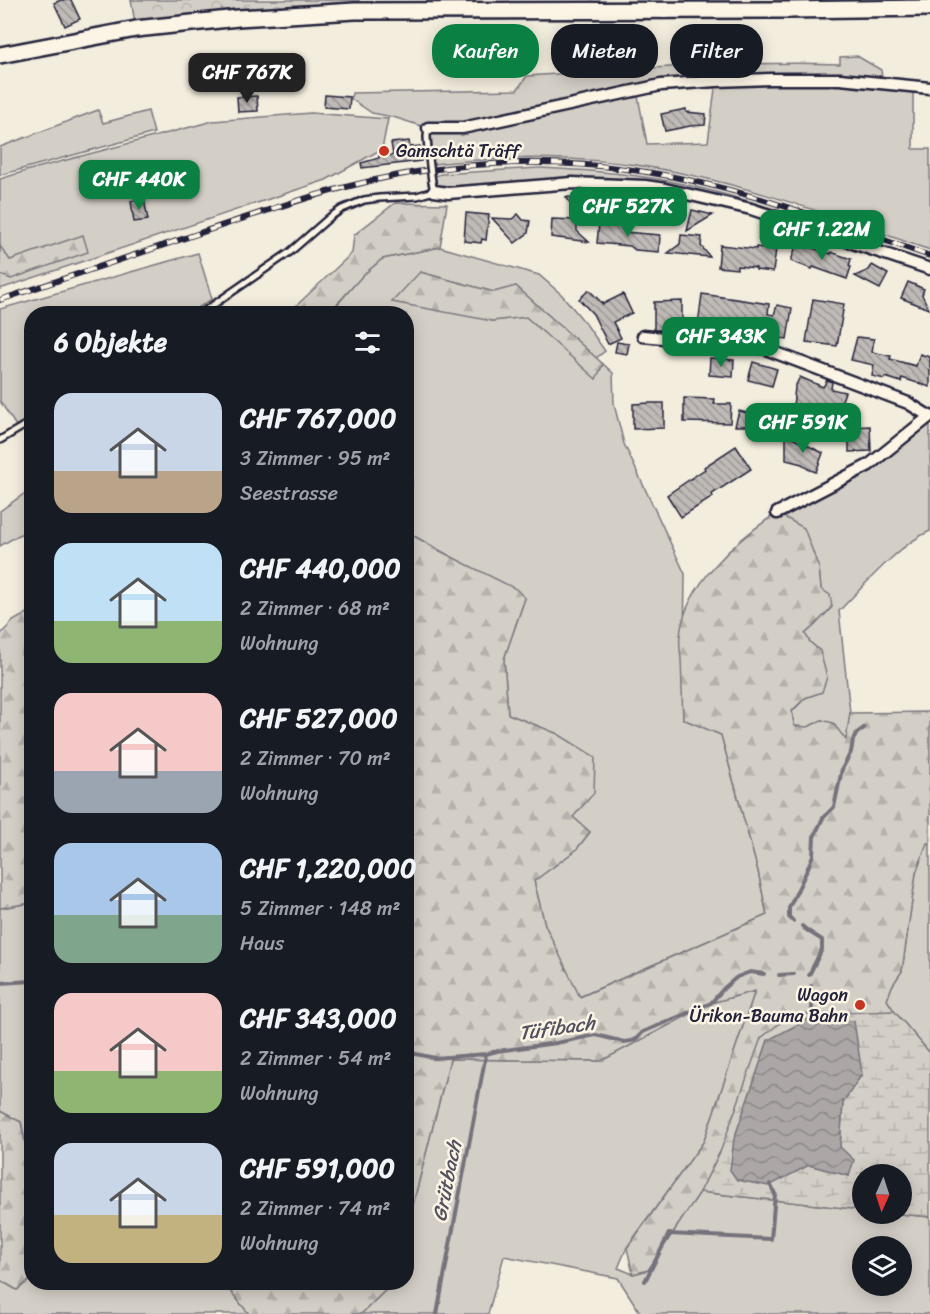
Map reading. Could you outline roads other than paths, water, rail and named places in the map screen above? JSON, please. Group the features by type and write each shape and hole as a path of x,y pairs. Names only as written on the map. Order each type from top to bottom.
{"main road":[{"path":"0,55 136,29 238,18 355,11 930,8"}],"street":[{"path":"428,128 450,129 481,124 661,85 743,80 840,79 930,88"},
{"path":"433,187 448,193 572,183 665,189 751,209 930,269"},
{"path":"643,336 763,348 908,403 930,416 869,465 777,513"}],"lane":[{"path":"212,306 290,252 342,209 364,200 417,196 433,187 428,150 428,128"},
{"path":"0,440 24,426"}],"water":[{"path":"812,1017 854,1021 862,1074 843,1102 840,1147 854,1160 849,1176 809,1165 769,1186 737,1180 730,1170 734,1139 768,1040"}],"waterway":[{"path":"793,921 789,917 789,908 813,855 814,837 823,818 834,807 842,769 851,752 853,740 864,728"},
{"path":"802,926 822,940 822,949 809,975"},
{"name":"Tüfibach","path":"414,1054 435,1058 486,1054 596,1035 624,1042 631,1041 643,1032 711,1003 737,977 750,972 764,974"},
{"name":"Tüfibach","path":"779,975 794,974"},
{"name":"Tüfibach","path":"0,983 24,982"},
{"path":"811,986 812,1017"},
{"name":"Grütbach","path":"437,1314 486,1054"},
{"path":"645,1281 669,1234 771,1239 775,1194 770,1184"}],"railway":[{"path":"0,300 273,208 331,191 420,172 491,164 598,166 671,176 783,206 930,256"}],"place":[{"name":"Gamschtä Träff","path":"384,151"},
{"name":"Wagon Ürikon-Bauma Bahn","path":"860,1005"}]}
